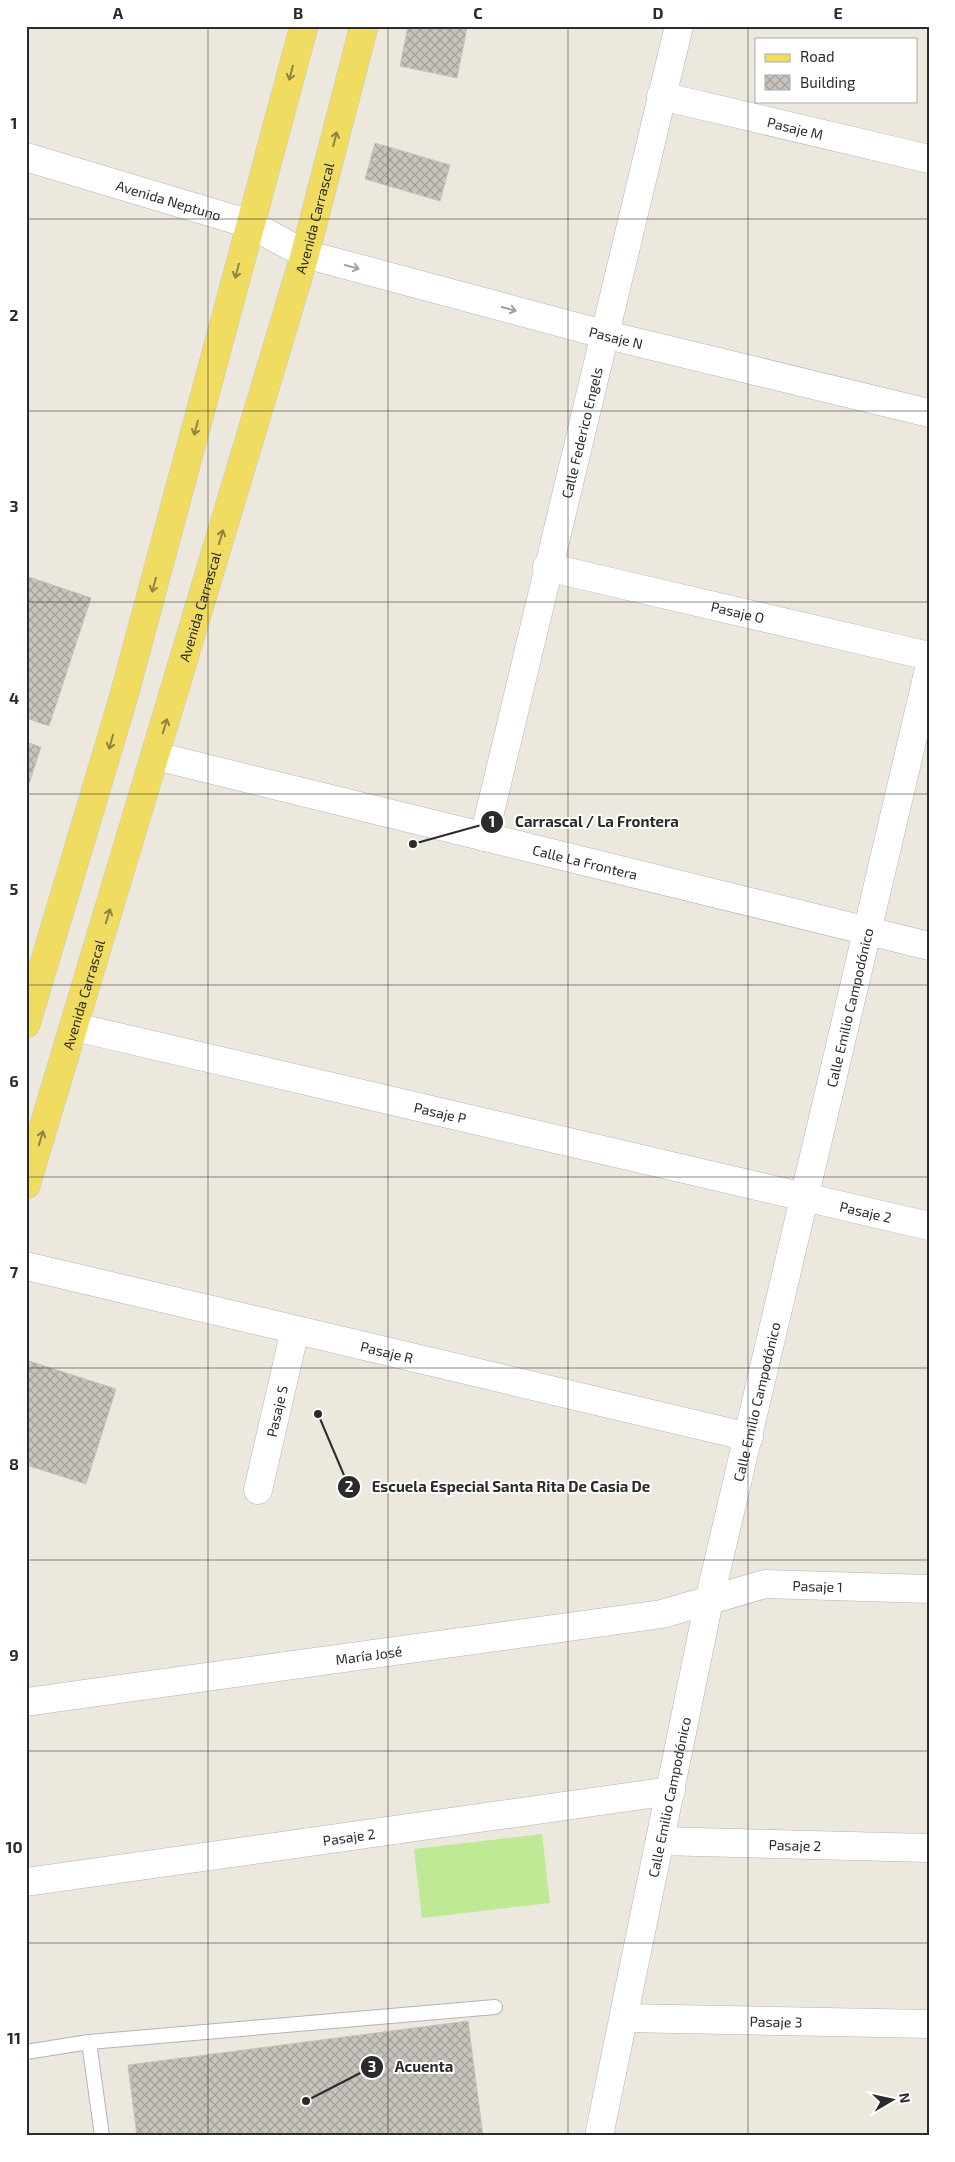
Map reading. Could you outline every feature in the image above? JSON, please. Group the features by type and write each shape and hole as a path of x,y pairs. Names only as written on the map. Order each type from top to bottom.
{"main road":[{"path":"26,1024 124,699 304,26"},
{"name":"Avenida Carrascal","path":"26,1184 75,1027 305,254 364,26"}],"street":[{"name":"Calle Federico Engels","path":"484,837 547,567 678,26"},
{"name":"Pasaje M","path":"661,96 929,159"},
{"name":"Avenida Neptuno","path":"26,158 250,224 305,254"},
{"name":"Pasaje N","path":"305,254 604,334 929,413"},
{"name":"Pasaje O","path":"547,567 929,656"},
{"name":"Calle Emilio Campodónico","path":"599,2136 709,1601 929,669"},
{"name":"Calle La Frontera","path":"156,756 929,946"},
{"name":"Pasaje P","path":"75,1027 805,1196"},
{"name":"Pasaje 2","path":"805,1196 929,1226"},
{"name":"Pasaje R","path":"26,1266 749,1437"},
{"name":"Pasaje S","path":"258,1490 295,1330"},
{"name":"Pasaje 1","path":"709,1601 766,1584 929,1589"},
{"name":"María José","path":"26,1702 662,1614 709,1601"},
{"name":"Pasaje 2","path":"26,1882 671,1791"},
{"name":"Pasaje 2","path":"660,1841 929,1848"},
{"name":"Pasaje 3","path":"624,2018 929,2024"}],"lane":[{"path":"26,2052 89,2042 495,2007"},
{"path":"89,2042 102,2136"}],"green space":[{"path":"542,1834 550,1903 422,1918 414,1849"}],"building":[{"path":"408,26 467,28 457,78 400,66"},
{"path":"375,143 450,165 440,201 365,179"},
{"path":"26,576 91,598 49,726 26,718"},
{"path":"26,742 41,747 26,793"},
{"path":"26,1360 116,1389 86,1484 26,1465"},
{"path":"468,2021 483,2136 137,2136 128,2065"}],"place":[{"name":"Carrascal / La Frontera","path":"413,844"},
{"name":"Escuela Especial Santa Rita De Casia De","path":"318,1414"},
{"name":"Acuenta","path":"306,2101"}]}
